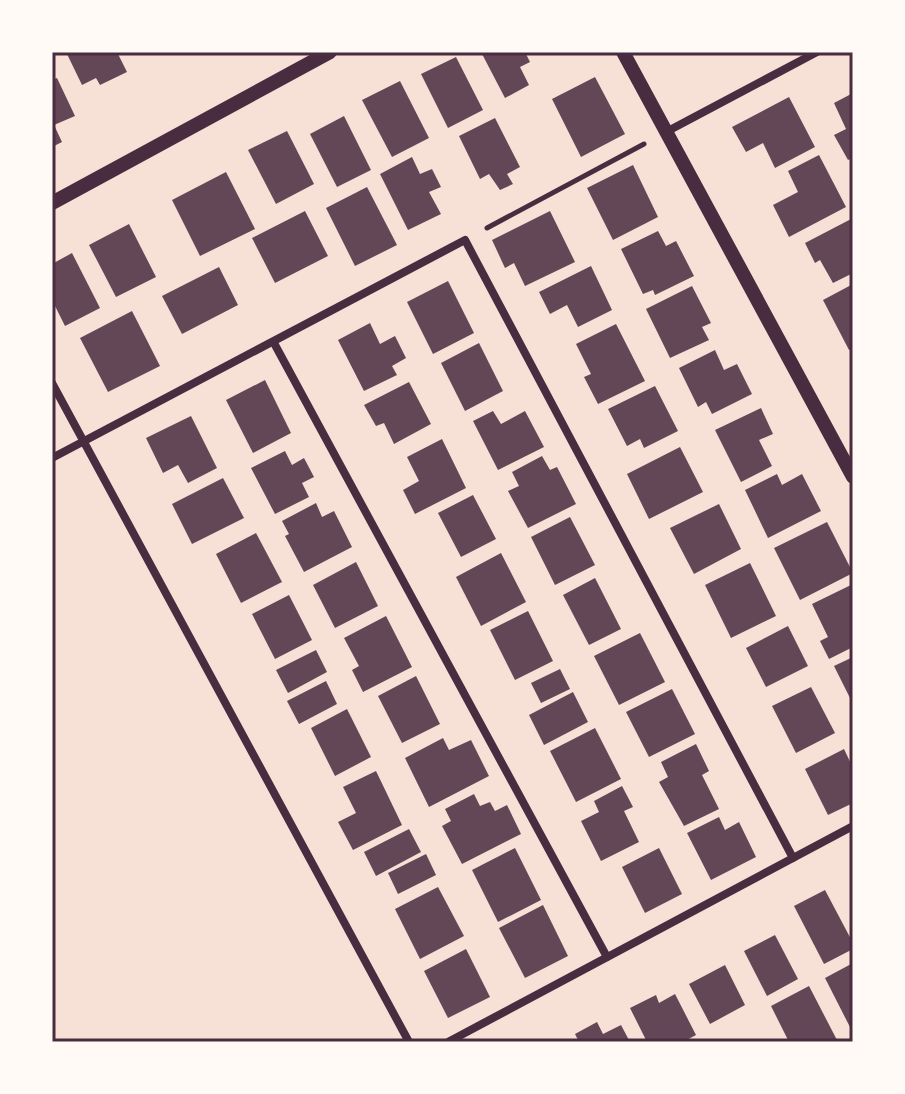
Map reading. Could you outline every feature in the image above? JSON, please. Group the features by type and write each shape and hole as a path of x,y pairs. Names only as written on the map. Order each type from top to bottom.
{"street":[{"path":"52,203 330,52"},
{"path":"623,52 853,477"},
{"path":"666,132 817,52"},
{"path":"52,458 465,240 793,858"},
{"path":"274,343 607,957"},
{"path":"52,383 409,1042"},
{"path":"448,1042 853,826"}],"path":[{"path":"465,240 666,132"}],"building":[{"path":"117,52 127,72 100,85 96,78 82,85 67,54"},
{"path":"481,52 525,52 530,62 520,67 529,85 505,98"},
{"path":"456,57 483,110 448,128 421,74"},
{"path":"595,77 625,134 581,157 552,99"},
{"path":"57,78 75,116 54,125 62,142 52,147 52,80"},
{"path":"400,81 429,138 392,157 362,100"},
{"path":"853,93 853,158 848,160 834,135 846,129 834,103"},
{"path":"789,97 815,147 775,168 763,143 746,152 732,127"},
{"path":"344,116 371,170 337,187 310,134"},
{"path":"495,118 520,167 507,174 513,184 500,190 489,174 480,179 459,136"},
{"path":"287,131 314,184 276,204 248,150"},
{"path":"819,155 846,207 789,237 773,205 798,192 788,171"},
{"path":"412,157 420,174 432,169 441,187 429,192 441,214 408,230 380,174"},
{"path":"633,165 658,217 613,240 587,188"},
{"path":"226,172 255,229 200,256 172,200"},
{"path":"367,187 397,245 355,266 326,208"},
{"path":"305,211 328,256 275,283 252,238"},
{"path":"550,211 575,262 525,286 514,263 505,268 492,240"},
{"path":"853,218 853,273 833,283 820,260 815,263 805,243"},
{"path":"129,224 156,277 116,297 89,245"},
{"path":"658,231 666,246 676,241 694,276 655,295 653,290 643,294 621,249"},
{"path":"72,253 100,308 65,326 52,300 52,264"},
{"path":"591,266 612,310 578,327 567,305 550,314 539,292"},
{"path":"219,267 238,305 182,334 162,296"},
{"path":"448,281 474,333 433,354 407,302"},
{"path":"853,284 853,349 849,350 823,300"},
{"path":"692,286 711,323 702,327 709,340 670,358 646,309"},
{"path":"132,311 160,366 108,392 80,338"},
{"path":"370,323 380,344 395,336 406,358 392,366 397,375 364,391 338,340"},
{"path":"616,324 645,381 598,404 584,377 591,374 576,344"},
{"path":"479,343 503,391 465,411 441,363"},
{"path":"715,350 724,370 737,364 752,394 712,414 706,402 698,407 679,368"},
{"path":"265,380 291,433 253,453 226,400"},
{"path":"409,382 431,424 394,444 384,423 376,426 364,405"},
{"path":"655,386 678,431 644,448 640,439 627,446 608,409"},
{"path":"761,408 773,434 759,440 772,466 741,482 715,430"},
{"path":"493,411 501,424 525,411 544,447 498,470 473,421"},
{"path":"191,416 217,468 188,483 178,465 163,473 146,438"},
{"path":"442,439 466,488 415,514 403,490 419,481 407,457"},
{"path":"680,447 703,492 649,519 627,474"},
{"path":"285,451 292,465 304,458 314,477 302,483 309,497 275,514 251,468"},
{"path":"542,456 550,470 557,467 576,504 528,528 508,491 519,486 512,472"},
{"path":"777,474 782,485 802,474 821,511 768,538 745,490"},
{"path":"223,478 244,518 192,544 172,504"},
{"path":"473,495 496,539 461,557 438,513"},
{"path":"316,503 322,517 334,511 352,547 304,572 285,536 289,534 282,521"},
{"path":"719,504 741,549 694,574 670,528"},
{"path":"570,517 595,565 555,585 531,537"},
{"path":"827,522 853,573 800,600 774,548"},
{"path":"256,533 282,582 241,603 216,554"},
{"path":"501,553 526,602 481,626 456,577"},
{"path":"356,562 378,606 335,628 313,585"},
{"path":"750,563 776,616 731,638 705,585"},
{"path":"595,578 621,629 589,645 563,595"},
{"path":"853,584 853,647 829,659 820,641 828,637 812,604"},
{"path":"289,595 312,640 275,659 252,614"},
{"path":"528,611 553,661 515,680 490,630"},
{"path":"386,616 412,667 363,692 352,670 359,666 344,638"},
{"path":"788,626 808,666 766,687 746,648"},
{"path":"640,633 665,682 619,705 594,656"},
{"path":"316,650 327,672 288,693 276,670"},
{"path":"853,657 853,704 834,666"},
{"path":"560,669 570,689 541,703 531,683"},
{"path":"416,676 440,724 402,743 378,696"},
{"path":"326,681 337,704 299,724 287,701"},
{"path":"811,687 835,733 796,753 772,706"},
{"path":"672,689 695,734 649,757 626,712"},
{"path":"573,692 588,722 544,745 529,715"},
{"path":"347,709 371,757 335,776 311,728"},
{"path":"595,728 621,779 576,802 550,751"},
{"path":"443,738 449,750 471,740 489,776 429,807 405,758"},
{"path":"696,744 709,771 702,775 719,809 684,826 659,782 668,777 661,762"},
{"path":"844,749 853,768 853,803 828,815 805,769"},
{"path":"376,771 402,825 353,850 338,822 356,813 343,787"},
{"path":"622,786 633,807 624,811 639,842 601,861 581,821 599,812 594,801"},
{"path":"474,794 480,806 490,802 495,811 507,805 521,834 462,864 442,826 451,821 445,809"},
{"path":"719,817 725,830 739,822 756,857 711,880 687,833"},
{"path":"409,829 421,852 376,876 364,852"},
{"path":"515,848 541,900 498,922 472,870"},
{"path":"659,848 682,894 645,913 622,867"},
{"path":"426,854 436,875 398,894 388,873"},
{"path":"438,887 464,936 420,959 395,909"},
{"path":"825,890 853,943 853,949 824,964 794,906"},
{"path":"543,905 568,956 525,978 499,928"},
{"path":"775,935 798,979 767,996 744,951"},
{"path":"466,949 490,997 448,1018 424,971"},
{"path":"853,963 853,1033 825,978"},
{"path":"725,965 745,1005 710,1024 689,984"},
{"path":"809,986 838,1042 789,1042 771,1006"},
{"path":"675,994 696,1035 683,1042 647,1042 630,1008 656,995 659,1003"},
{"path":"597,1022 603,1034 621,1025 630,1042 579,1042 575,1034"}]}
